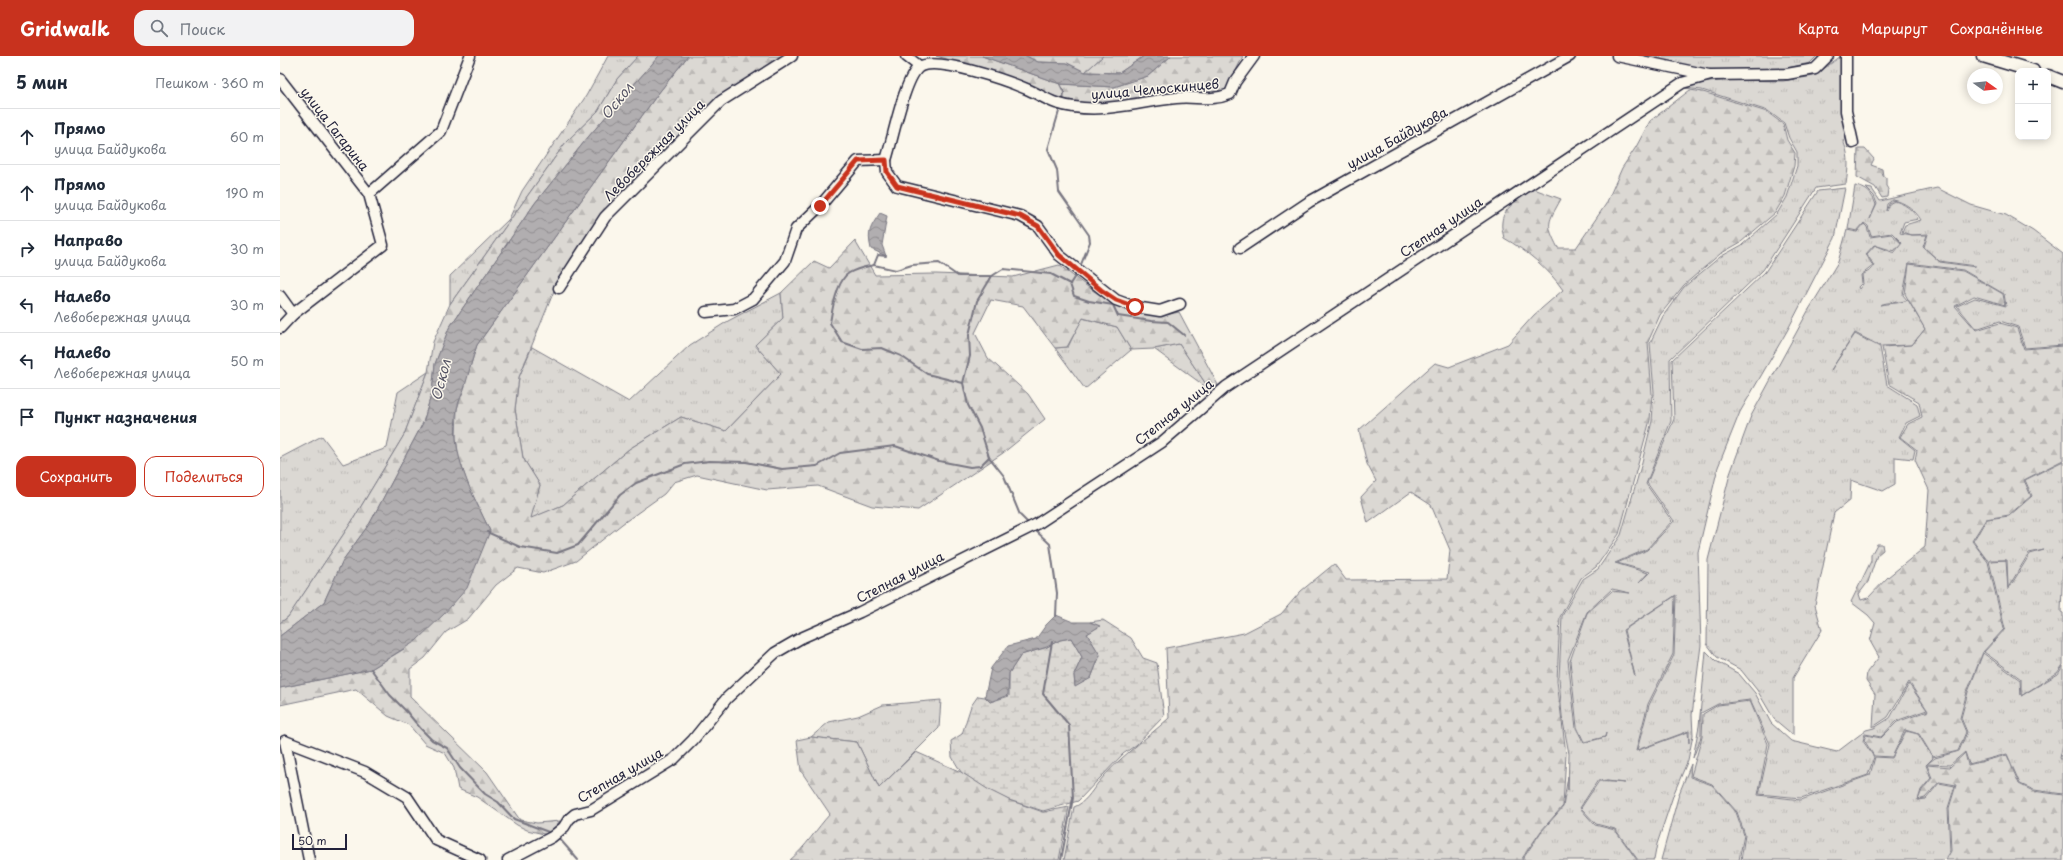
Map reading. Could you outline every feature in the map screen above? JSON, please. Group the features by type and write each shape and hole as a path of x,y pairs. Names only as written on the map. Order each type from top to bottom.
{"main road":[{"path":"1986,56 2024,68"},
{"path":"2051,77 2063,82"}],"street":[{"path":"280,328 294,314 383,245 369,194 441,131 470,56"},
{"name":"Левобережная улица","path":"560,288 605,217 721,101 792,56"},
{"path":"906,56 919,66 909,79 886,160 887,172 897,186 1020,216 1038,226 1059,255 1116,300 1135,307 1160,311 1180,304"},
{"name":"улица Челюскинцев","path":"919,66 932,62 946,62 999,78 1059,104 1072,107 1100,109 1133,106 1177,98 1217,99 1230,94 1235,82 1254,56"},
{"name":"улица Байдукова","path":"1240,248 1309,202 1570,56"},
{"path":"1617,56 1711,75"},
{"name":"Степная улица","path":"508,860 555,835 569,818 575,814 590,810 674,760 693,740 727,698 775,653 801,638 860,612 1037,524 1162,442 1232,382 1682,83 1711,75 1787,74 1815,69 1828,56"},
{"path":"1846,56 1846,111 1853,143"},
{"name":"улица Гагарина","path":"280,79 369,194"},
{"path":"706,312 734,309 753,299 785,261 796,229 820,206 858,161 886,160"},
{"path":"280,296 294,314"},
{"path":"309,860 285,741 365,772 407,797 436,840 480,860"}],"green space":[{"path":"608,56 638,56 617,79 598,111 566,142 450,304 450,276 509,219 522,191 586,96"},
{"path":"638,56 659,56 589,136 535,203 449,328 435,364 432,392 423,423 370,523 343,560 324,602 280,636 280,623 288,617 351,523 404,435 428,372 433,342 450,304 566,142 598,111 617,79"},
{"path":"688,56 783,56 720,97 602,217 556,286 519,377 515,409 523,458 540,485 531,518 563,505 629,449 681,417 726,431 781,374 755,345 783,318 781,293 814,261 829,268 855,241 875,275 936,274 1013,277 1059,265 1100,295 1115,304 1130,310 1146,314 1162,315 1179,312 1218,385 1210,390 1179,344 1154,349 1131,350 1117,327 1083,318 1067,347 1055,348 1023,306 991,300 975,333 988,358 1028,394 1045,419 1003,453 918,510 872,506 818,486 767,490 697,475 674,482 664,494 622,524 576,561 543,573 518,568 496,585 468,619 446,632 425,658 410,669 410,697 487,772 520,820 537,823 560,821 548,835 527,830 517,825 477,797 458,789 454,768 445,753 425,744 409,725 388,716 356,689 280,705 280,688 371,669 404,649 490,531 468,485 459,458 456,438 457,409 477,345 657,95"},
{"path":"936,56 982,56 1060,84 1114,87 1148,76 1171,56 1243,56 1228,87 1217,96 1131,103 1071,104 998,73"},
{"path":"1026,56 1103,56 1085,72 1067,63 1038,62"},
{"path":"1103,56 1144,56 1119,73 1085,72"},
{"path":"1633,56 1817,56 1810,63 1773,71 1710,70"},
{"path":"1841,56 1846,136 1844,143 1848,164 1846,184 1816,188 1763,270 1670,359 1671,421 1646,484 1672,521 1647,549 1615,563 1648,573 1639,583 1650,572 1617,563 1647,550 1674,521 1647,483 1674,419 1672,360 1765,272 1818,191 1845,188 1835,238 1787,331 1740,412 1718,467 1698,552 1701,645 1692,715 1693,735 1688,760 1674,793 1657,844 1654,860 1638,860 1615,829 1596,824 1581,808 1599,781 1625,783 1598,780 1580,808 1595,825 1615,830 1637,860 1522,860 1541,832 1563,807 1568,776 1568,790 1569,754 1562,716 1559,678 1562,616 1583,579 1598,569 1621,535 1652,421 1654,392 1650,343 1663,316 1684,287 1720,257 1742,245 1777,214 1787,197 1797,166 1797,152 1789,138 1784,123 1768,111 1702,90 1684,88 1691,84 1728,80 1783,81 1814,76","holes":["1612,589 1630,593 1612,591 1587,613 1570,661 1577,727 1584,742 1605,737 1584,743 1576,728 1568,660 1587,612","1676,595 1674,655 1649,705 1637,750 1689,731 1689,743 1688,732 1636,751 1648,704 1673,654 1675,596 1624,630 1635,676 1623,630"]},
{"path":"1690,90 1703,92 1767,112 1783,124 1787,140 1795,153 1794,166 1785,196 1775,213 1741,242 1720,254 1684,285 1660,315 1648,342 1652,394 1650,420 1619,534 1596,567 1581,578 1560,617 1557,681 1566,754 1563,806 1541,831 1521,860 1064,860 1074,807 1085,800 1114,765 1169,718 1166,648 1244,633 1281,614 1301,591 1334,564 1346,580 1447,579 1450,550 1431,505 1411,492 1368,523 1361,497 1376,481 1367,464 1359,430 1435,363 1449,367 1508,344 1534,315 1563,290 1544,267 1504,238 1502,224 1503,217 1506,212 1514,202 1534,189 1561,199 1551,218 1551,233 1558,248 1576,248 1606,204 1622,168 1636,147 1650,121"},
{"path":"1858,149 1865,149 1874,159 1871,165 1882,169 1883,176 1886,178 1886,186 1888,189 1887,197 1882,198 1875,187 1857,177"},
{"path":"1855,186 1863,188 1871,194 1876,205 1870,219 1877,204 1874,196 1866,188 1872,189 1880,201 1937,188 1971,205 2006,215 2033,231 2063,254 2063,345 2025,348 2018,327 2000,321 1976,329 1957,306 1975,298 2006,306 2004,294 1963,270 1909,263 1903,295 1907,300 1880,305 1901,302 1908,300 1925,329 1912,345 1880,346 1855,333 1831,370 1855,334 1880,347 1887,385 1917,404 1920,416 1906,423 1899,437 1915,450 1913,459 1895,457 1895,484 1883,491 1851,480 1850,500 1834,513 1815,605 1822,630 1793,678 1793,735 1774,719 1757,690 1741,670 1717,657 1707,644 1708,560 1730,474 1751,416 1808,311 1838,262 1847,230 1857,232 1864,224 1867,227 1870,237 1891,234 1901,243 1894,251 1877,246 1894,253 1902,243 1892,233 1871,236 1868,226 1864,223 1857,231 1848,229","holes":["1893,200 1909,207 1921,220 1905,225 1902,232 1911,235 1900,233 1904,222 1918,219 1908,207 1894,201 1889,204 1886,211 1887,204","1928,234 1924,247 1939,261 1976,267 1940,262 1923,247 1927,235 1911,235","1875,245 1867,254 1874,266 1871,270 1862,275 1863,284 1859,289 1858,287 1862,283 1861,275 1873,266 1866,254"]},
{"path":"1909,264 1963,271 2003,294 2005,305 1974,296 1955,306 1976,330 2000,323 2017,328 2024,349 2063,346 2063,460 2024,480 2031,496 2009,515 1986,519 1972,541 1988,562 2004,629 1983,652 1967,692 1960,718 1966,732 1958,751 1933,757 1919,734 1905,730 1892,757 1874,756 1864,740 1866,735 1881,738 1897,722 1928,711 1909,682 1888,717 1873,727 1875,694 1866,681 1867,672 1879,657 1870,641 1875,623 1868,615 1851,602 1871,561 1871,555 1877,544 1882,544 1883,550 1877,555 1868,582 1859,594 1861,600 1868,598 1888,577 1925,547 1929,490 1915,460 1917,450 1900,437 1908,424 1922,417 1919,402 1889,384 1882,347 1912,345 1925,329 1905,294"},
{"path":"781,293 783,318 755,345 781,374 726,431 681,417 629,449 563,505 530,519 540,485 523,458 515,409 519,377 532,347 629,402 690,345 728,321"},
{"path":"1082,318 1117,327 1131,350 1085,389 1055,348 1068,347"},
{"path":"1179,344 1210,390 1154,349"},
{"path":"428,372 404,435 351,523 288,617 280,623 280,458 322,436 343,464 387,448 398,392"},
{"path":"2063,461 2063,555 2061,560 2063,562 2061,612 2063,613 2063,665 2057,673 2021,696 2058,674 2063,666 2063,744 2060,758 2063,762 2063,794 2034,790 2020,784 2007,754 1969,764 1965,752 1950,765 1927,764 1935,758 1959,751 1967,732 1961,718 1968,692 1983,653 2020,680 2021,695 2021,679 1984,652 2005,629 1989,561 2006,560 1987,560 1973,541 1987,519 2009,516 2032,496 2025,480","holes":["2044,550 2030,554 2008,590 2006,560 2008,588 2029,553"]},
{"path":"1103,620 1131,638 1143,658 1157,663 1164,716 1136,745 1123,754 1078,801 1043,811 1009,800 989,790 961,772 952,757 951,741 962,734 971,706 978,696 985,697 990,702 1009,696 1009,673 1021,655 1047,647 1060,640 1071,638 1082,657 1074,675 1075,686 1091,678 1100,655 1087,634 1099,626 1090,622"},
{"path":"1706,651 1716,661 1739,674 1755,693 1771,723 1791,741 1837,752 1866,730 1874,728 1890,718 1909,684 1927,710 1896,721 1881,737 1865,734 1863,741 1874,757 1868,775 1801,798 1759,794 1770,744 1750,700 1718,704 1701,713 1701,737 1693,758 1699,726"},
{"path":"941,700 939,728 879,788 857,742 811,737 829,722 858,716 883,705"},
{"path":"1750,701 1768,744 1758,795 1801,800 1870,775 1875,757 1892,758 1906,731 1918,734 1933,758 1926,765 1931,778 1921,790 1918,800 1926,799 1939,783 1955,786 1948,808 1950,851 1944,860 1741,860 1745,835 1737,812 1712,784 1691,776 1702,737 1703,714 1718,705"},
{"path":"811,737 857,742 879,788 916,752 961,772 1009,800 1043,812 1069,807 1059,860 790,860 830,814 801,771 797,740"},
{"path":"1965,753 1968,765 2007,755 2019,784 2033,791 2063,795 2063,860 1946,860 1951,851 1949,808 1956,785 1939,782 1925,798 1918,800 1922,790 1932,778 1927,765 1950,767"},
{"path":"1691,764 1690,777 1712,785 1736,812 1744,835 1739,860 1661,860 1679,794"}],"water":[{"name":"Оскол","path":"659,56 688,56 657,95 477,345 458,406 455,425 456,441 464,472 490,531 467,588 444,614 416,641 371,669 280,688 280,636 324,602 343,560 370,523 423,423 432,392 435,364 449,328 535,203 589,136"},
{"path":"982,56 1026,56 1038,62 1067,63 1085,72 1119,73 1144,56 1171,56 1148,76 1114,87 1060,84"},
{"path":"880,213 887,216 882,245 886,256 871,249 869,238 870,230"},
{"path":"1056,615 1073,622 1090,622 1100,626 1087,634 1100,655 1091,678 1075,687 1074,675 1082,657 1071,638 1060,640 1047,647 1021,655 1009,673 1008,695 990,702 985,696 991,668 1008,646 1036,639 1046,625"}],"waterway":[{"path":"1060,84 1064,92 1063,102"},
{"path":"1060,108 1048,149 1057,170 1059,192 1089,235 1090,242 1080,267"},
{"path":"886,256 878,255 874,265 896,270 912,265 939,263 958,276 992,276"},
{"path":"874,265 849,273 838,288 830,323 842,342 862,349 882,348 901,356 927,374 963,383"},
{"path":"1029,524 1020,515 1004,476 989,457 980,428 968,405 963,383 970,356 969,335 977,301 992,276 1003,269 1051,274 1070,284"},
{"path":"1077,273 1070,284 1074,296 1089,301 1113,305 1118,316 1168,322 1184,335"},
{"path":"487,532 520,547 557,553 578,545 620,495 636,483 685,464 709,461 746,462 782,469 817,466 840,453 895,446 939,461 970,467 980,466 989,457"},
{"path":"1035,530 1050,544 1057,593 1056,616"},
{"path":"1052,642 1043,694 1069,725 1073,798 1061,860"},
{"path":"371,669 390,695 421,729 432,740 447,748 460,768 485,794 498,802 514,819 551,833"},
{"path":"558,837 578,860"}],"route":[{"path":"820,206 858,161 886,160 887,172 897,186 1020,216 1038,226 1059,255 1081,274 1116,300 1135,307"}]}
